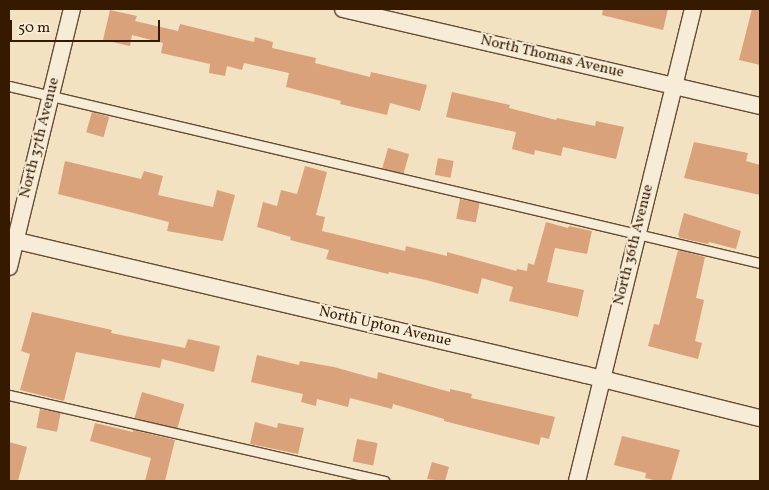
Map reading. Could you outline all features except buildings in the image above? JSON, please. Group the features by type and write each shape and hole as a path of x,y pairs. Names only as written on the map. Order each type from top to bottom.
{"street":[{"name":"North 37th Avenue","path":"9,267 12,240 72,9"},
{"name":"North Thomas Avenue","path":"343,9 760,106"},
{"name":"North 36th Avenue","path":"576,481 693,9"},
{"name":"North Upton Avenue","path":"12,240 601,378 760,418"}],"lane":[{"path":"9,86 638,232 760,263"},
{"path":"9,395 384,481"}]}
